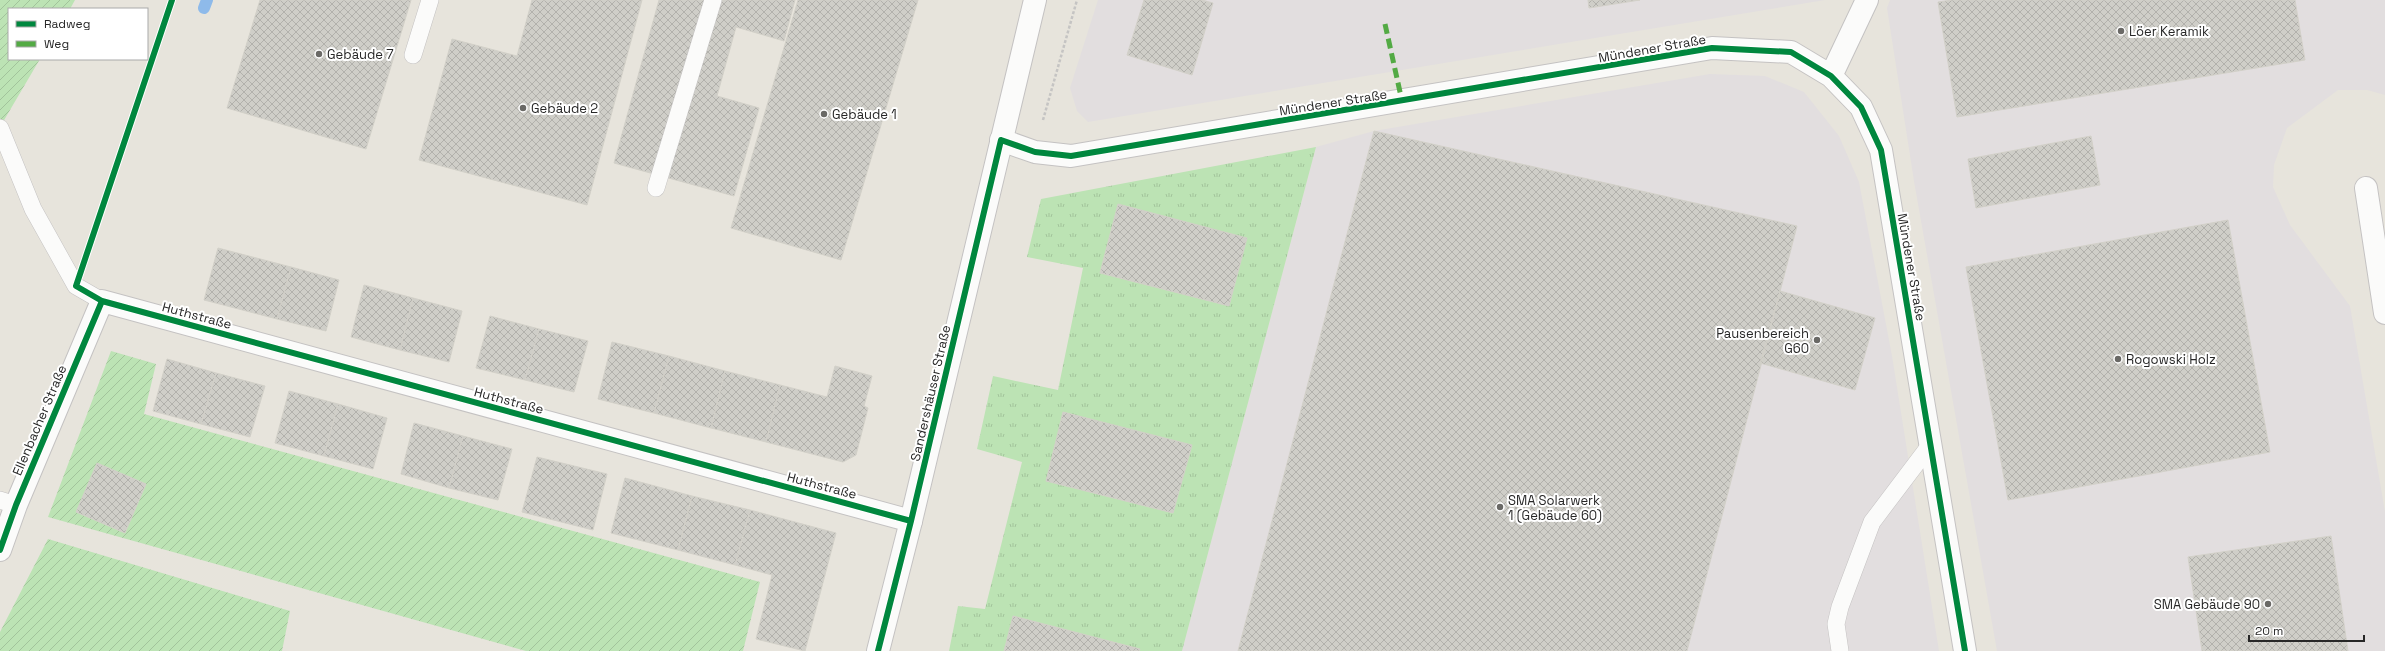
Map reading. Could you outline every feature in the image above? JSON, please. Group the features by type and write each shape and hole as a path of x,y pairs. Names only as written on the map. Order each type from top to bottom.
{"street":[{"name":"Sandershäuser Straße","path":"878,651 911,521 1035,0"},
{"path":"1831,76 1867,0"},
{"name":"Mündener Straße","path":"1001,140 1034,152 1071,156 1712,48 1791,52 1831,76 1861,107 1881,150 1965,651"},
{"path":"2366,188 2385,313"},
{"name":"Huthstraße","path":"102,301 911,521"},
{"name":"Ellenbacher Straße","path":"0,550 8,502 102,301"}],"lane":[{"path":"413,55 430,0"},
{"path":"656,188 713,0"},
{"path":"0,128 32,209 76,286 102,301"},
{"path":"1840,651 1836,624 1840,607 1872,522 1931,444"}],"path":[{"path":"76,286 172,0"},
{"path":"1034,152 1077,0"}],"shaded area":[{"path":"1098,0 1825,0 1088,122 1077,111 1070,88"},
{"path":"1890,0 2385,0 2385,95 2367,90 2338,90 2287,128 2274,165 2273,187 2290,225 2350,306 2385,512 2385,651 1997,651 1914,181 1887,8"},
{"name":"SMA Solarwerk 1 (Gebäude 60)","path":"1710,74 1765,76 1804,92 1839,136 1859,182 1892,356 1939,651 1182,651 1316,147 1374,131"}],"green space":[{"path":"0,0 75,0 71,8 8,8 8,60 39,60 0,127"},
{"path":"1316,147 1182,651 949,651 958,606 985,609 1022,462 977,449 993,376 1058,390 1083,268 1027,257 1041,199"},
{"path":"111,351 156,364 144,414 760,582 743,651 526,651 48,517"},
{"path":"48,539 290,611 282,651 0,651 0,632"}],"building":[{"name":"Gebäude 7","path":"260,0 411,0 366,149 227,108"},
{"name":"Gebäude 2","path":"532,0 642,0 587,205 419,160 452,39 517,56"},
{"path":"659,0 795,0 784,41 736,27 717,96 759,108 734,196 614,163"},
{"name":"Gebäude 1","path":"798,0 918,0 841,260 731,228"},
{"path":"1144,0 1202,0 1213,3 1192,75 1127,55"},
{"path":"1588,0 1640,0 1589,8"},
{"name":"Löer Keramik","path":"1952,0 2295,0 2305,60 1957,117 1938,2"},
{"name":"SMA Solarwerk 1 (Gebäude 60)","path":"1374,131 1797,226 1687,651 1238,651"},
{"path":"2091,136 2100,185 1976,208 1968,159"},
{"path":"1118,204 1247,238 1229,306 1100,273"},
{"name":"Rogowski Holz","path":"2228,220 2270,452 2008,500 1966,267"},
{"path":"218,248 291,267 277,319 204,300"},
{"path":"291,267 339,280 326,331 277,319"},
{"path":"364,285 413,298 400,350 351,337"},
{"name":"Pausenbereich G60","path":"1780,291 1875,318 1855,390 1760,363"},
{"path":"413,298 462,311 449,362 400,350"},
{"path":"490,316 539,329 525,380 476,368"},
{"path":"539,329 588,341 574,392 525,380"},
{"path":"612,342 669,356 654,413 598,399"},
{"path":"669,356 725,371 711,428 654,413"},
{"path":"167,359 216,373 201,424 153,411"},
{"path":"835,366 872,376 864,406 868,408 856,455 843,462 766,442 780,385 827,397"},
{"path":"725,371 780,385 766,442 711,428"},
{"path":"216,373 265,386 250,437 201,424"},
{"path":"289,391 338,404 324,456 275,443"},
{"path":"338,404 387,418 373,469 324,456"},
{"path":"1063,412 1192,445 1173,513 1046,481"},
{"path":"414,423 463,436 449,488 401,474"},
{"path":"463,436 512,449 498,500 449,488"},
{"path":"537,457 607,474 593,530 522,512"},
{"path":"97,463 146,484 125,533 76,512"},
{"path":"625,478 692,496 678,550 611,533"},
{"path":"692,496 750,510 735,565 678,550"},
{"path":"750,510 836,533 805,651 756,639 772,575 735,565"},
{"name":"SMA Gebäude 90","path":"2331,536 2348,651 2202,651 2188,557"},
{"path":"1013,616 1140,649 1139,651 1004,651"}],"waterway":[{"path":"204,8 207,0"}],"marked path":[{"path":"1385,24 1402,101"}],"cycle path":[{"path":"172,0 76,286 102,301 911,521"},
{"path":"878,651 911,521 1001,140 1035,152 1071,156 1712,48 1791,52 1831,76 1861,107 1881,150 1965,651"},
{"path":"0,550 16,505 102,301"}],"place":[{"name":"Löer Keramik","path":"2121,31"},
{"name":"Gebäude 7","path":"319,54"},
{"name":"Gebäude 2","path":"523,108"},
{"name":"Gebäude 1","path":"824,114"},
{"name":"Pausenbereich G60","path":"1817,340"},
{"name":"Rogowski Holz","path":"2118,359"},
{"name":"SMA Solarwerk 1 (Gebäude 60)","path":"1500,507"},
{"name":"SMA Gebäude 90","path":"2268,604"}]}
